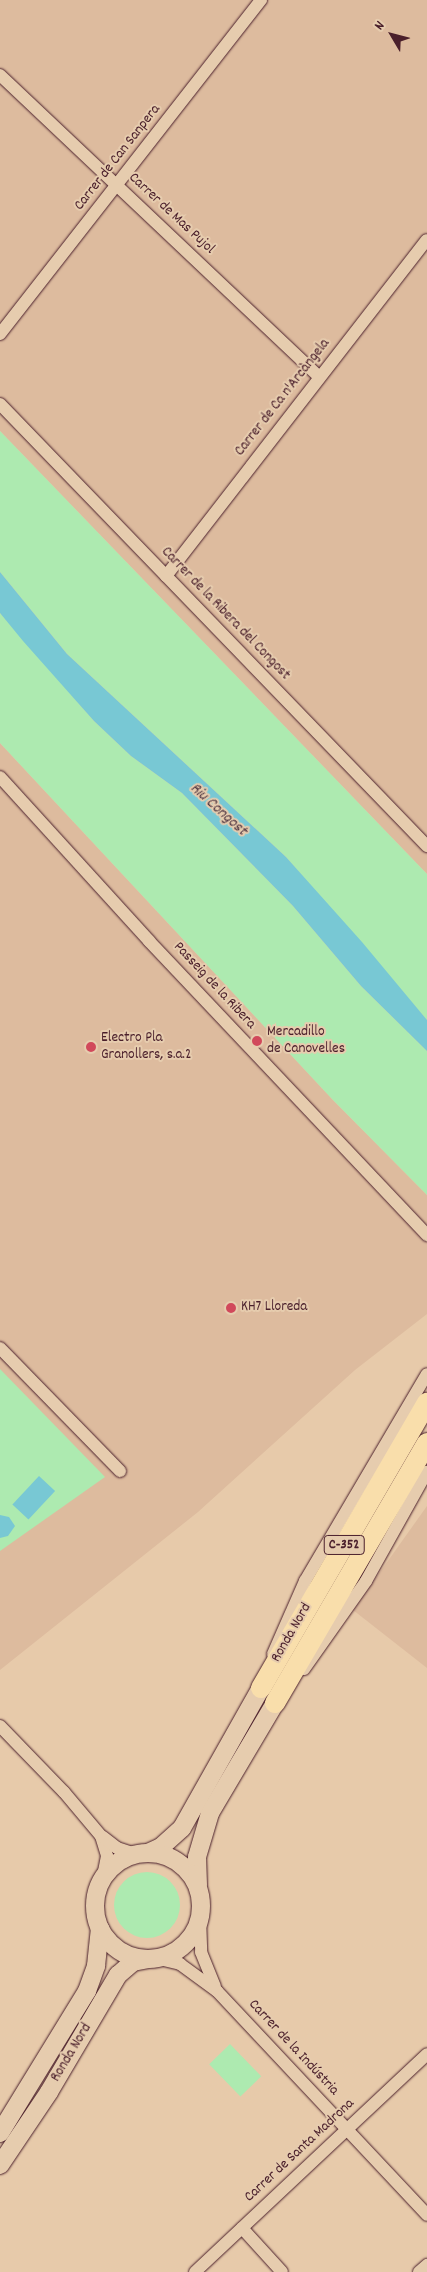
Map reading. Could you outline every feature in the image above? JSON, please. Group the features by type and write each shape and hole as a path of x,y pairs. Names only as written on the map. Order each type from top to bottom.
{"highway":[{"name":"Ronda Nord","path":"260,1688 427,1403"},
{"name":"Ronda Nord","path":"275,1704 427,1443"}],"main road":[{"name":"Ronda Nord","path":"142,1854 161,1847 182,1828 260,1688"},
{"name":"Ronda Nord","path":"198,1888 197,1857 210,1813 275,1704"},
{"name":"C-352","path":"102,1881 111,1868 142,1854"},
{"path":"142,1854 177,1861 190,1873 198,1888"},
{"path":"102,1881 96,1896 96,1912 100,1928 109,1942 122,1952 138,1958 155,1958 172,1953 186,1943 200,1917"},
{"name":"C-352","path":"198,1888 200,1917"},
{"name":"Ronda Nord","path":"0,2133 88,1991 96,1966 100,1928"},
{"name":"Ronda Nord","path":"0,2164 49,2092 118,1975 133,1962 155,1958"}],"street":[{"name":"Carrer de Can Sanpera","path":"0,334 261,0"},
{"name":"Carrer de Mas Pujol","path":"0,75 319,378"},
{"name":"Carrer de Ca n'Arcàngela","path":"166,576 427,240"},
{"name":"Carrer de la Ribera del Congost","path":"0,404 427,846"},
{"name":"Passeig de la Ribera","path":"0,777 149,941 427,1235"},
{"path":"0,1348 120,1471"},
{"path":"260,1688 282,1626 305,1581 427,1374"},
{"path":"275,1704 334,1629 366,1581 427,1472"},
{"path":"0,1726 64,1792 101,1836 117,1848 142,1854"},
{"path":"101,1836 107,1856 102,1881"},
{"path":"200,1917 201,1952 217,1991"},
{"path":"155,1958 180,1964 217,1991"},
{"name":"Carrer de la Indústria","path":"217,1991 427,2215"},
{"name":"Carrer de Santa Madrona","path":"195,2272 427,2054"},
{"path":"242,2228 282,2272"},
{"path":"419,2272 427,2265"}],"shaded area":[{"path":"0,0 427,0 427,874 0,431"},
{"path":"0,743 332,1099 427,1195 427,1314 355,1370 198,1512 0,1670"},
{"path":"427,1506 427,1668 353,1610"}],"green space":[{"path":"0,431 427,874 427,1020 286,857 67,654 0,572"},
{"path":"0,613 94,721 131,756 182,793 293,906 361,986 427,1051 427,1195 332,1099 0,743"},
{"path":"0,1369 105,1477 0,1551"},
{"path":"140,1872 154,1872 166,1877 175,1886 180,1898 178,1918 171,1929 154,1938 140,1938 128,1933 119,1924 114,1912 114,1898 119,1886 128,1877"},
{"path":"230,2044 261,2076 240,2097 209,2064"}],"water":[{"name":"Riu Congost","path":"0,572 67,654 286,857 362,942 427,1020 427,1051 361,986 293,906 182,793 131,756 94,721 0,613"},
{"path":"39,1476 55,1491 28,1520 12,1505"},
{"path":"0,1515 9,1517 15,1526 8,1536 0,1538"}],"place":[{"name":"Mercadillo de Canovelles","path":"257,1041"},
{"name":"Electro Pla Granollers, s.a.2","path":"91,1047"},
{"name":"KH7 Lloreda","path":"231,1308"}]}
